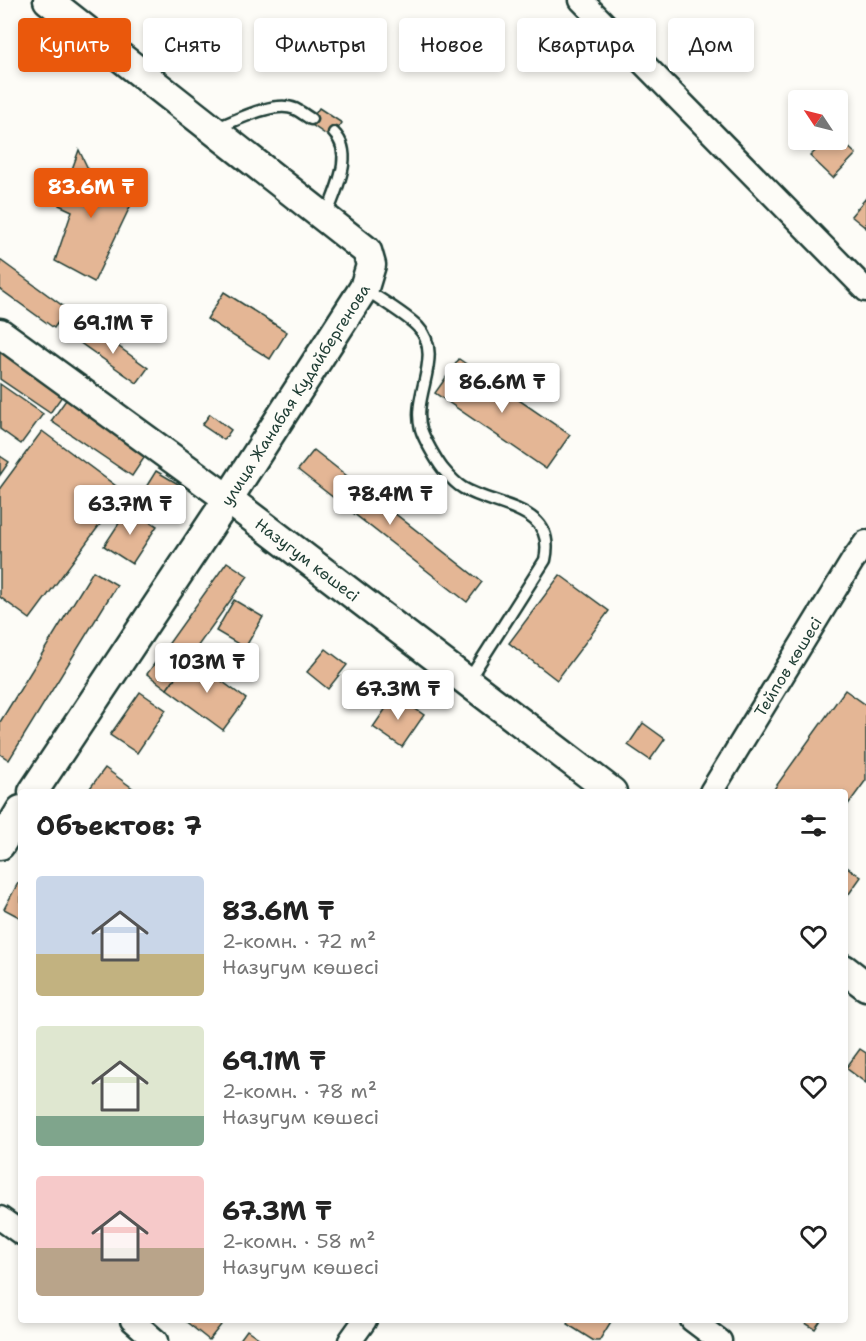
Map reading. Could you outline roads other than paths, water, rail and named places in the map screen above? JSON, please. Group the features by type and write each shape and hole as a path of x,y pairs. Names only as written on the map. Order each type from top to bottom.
{"street":[{"path":"48,0 367,251 367,277"},
{"path":"581,0 866,290"},
{"name":"улица Жанабая Кудайбергенова","path":"36,789 228,499 367,277"},
{"name":"Назугум көшесі","path":"0,333 228,499 608,789"},
{"name":"Тейпов көшесі","path":"713,789 853,560 866,543"},
{"name":"улица Жанабая Кудайбергенова","path":"0,845 18,816"},
{"path":"848,972 866,986"},
{"path":"0,1218 18,1231"},
{"path":"135,1323 156,1341"},
{"path":"350,1341 363,1323"},
{"path":"696,1323 720,1341"}],"lane":[{"path":"211,130 260,111 282,107 296,109 311,119"},
{"path":"326,218 344,163 344,147 334,134"},
{"path":"367,277 418,327 428,343 426,382 420,403 420,428 443,469 462,488 533,517 545,532 548,547 546,560 467,682"}]}
